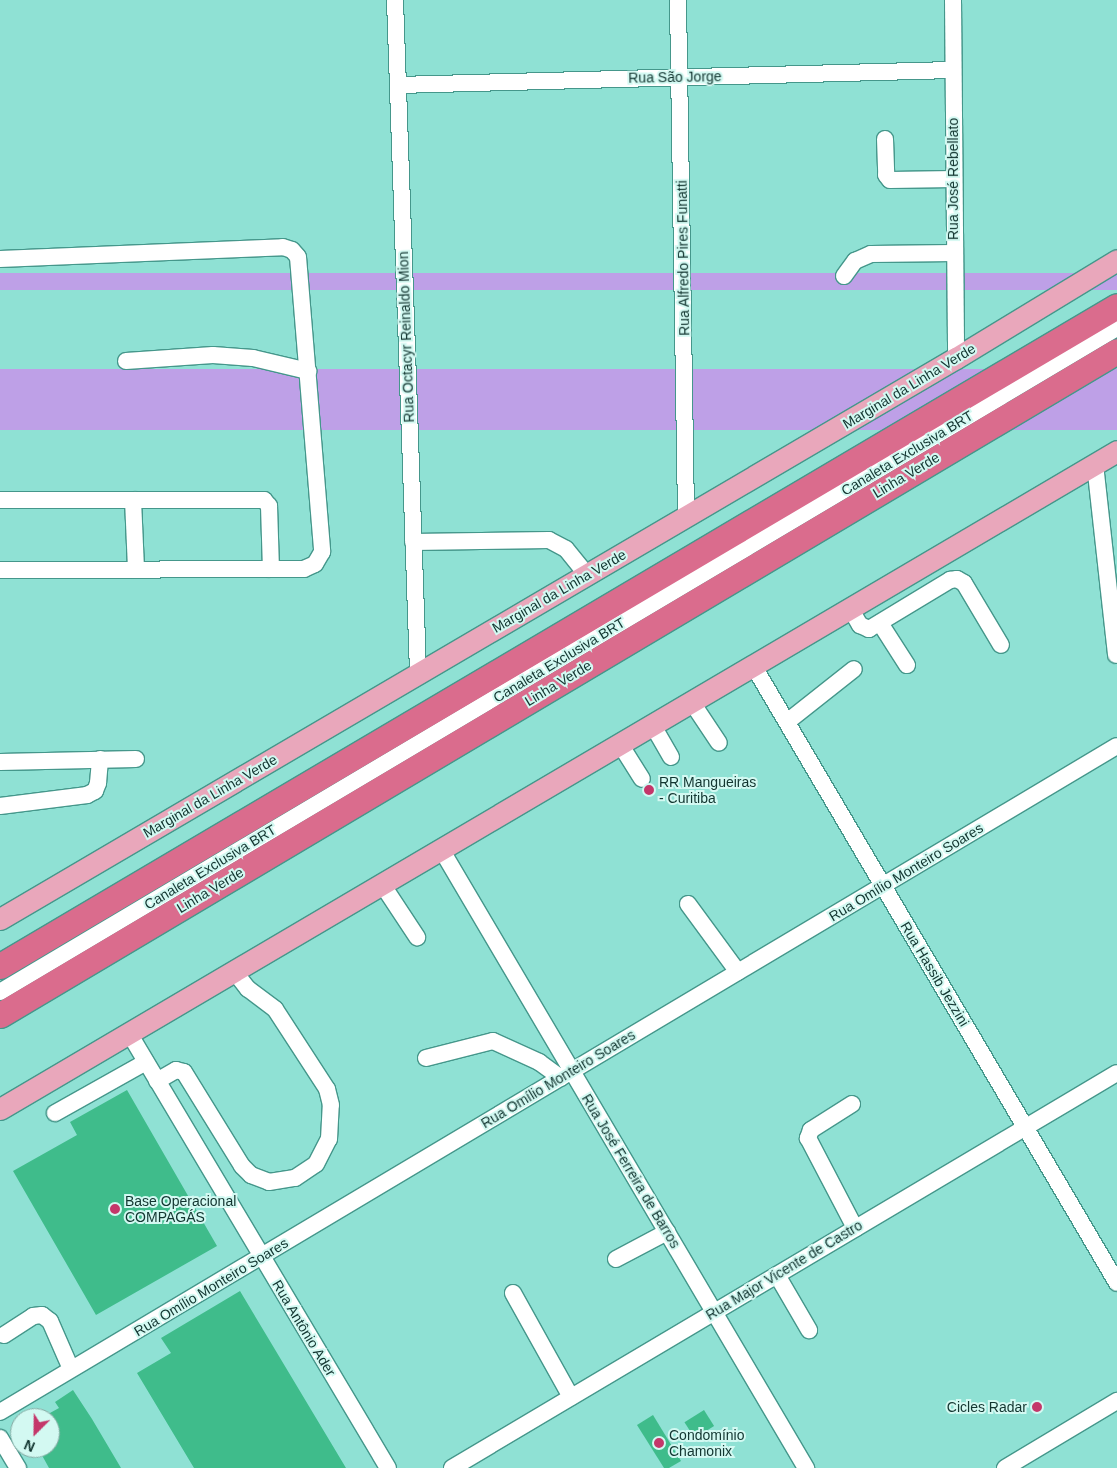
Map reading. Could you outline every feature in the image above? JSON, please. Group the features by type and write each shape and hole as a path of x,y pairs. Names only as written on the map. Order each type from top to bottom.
{"highway":[{"path":"0,966 1117,306"},
{"name":"Linha Verde","path":"0,1015 1117,352"}],"main road":[{"name":"Marginal da Linha Verde","path":"0,919 956,358 1117,260"},
{"path":"0,1108 1117,451"}],"street":[{"name":"Rua Octacyr Reinaldo Mion","path":"395,0 418,674"},
{"name":"Rua Alfredo Pires Funatti","path":"678,0 686,516"},
{"name":"Rua José Rebellato","path":"953,0 956,358"},
{"name":"Rua São Jorge","path":"398,84 953,70"},
{"path":"885,139 886,175 890,180 954,179"},
{"path":"0,259 283,247 292,250 298,257 322,552 315,564 304,569 0,570"},
{"path":"844,276 854,261 870,254 954,253"},
{"name":"Canaleta Exclusiva BRT","path":"0,992 1117,328"},
{"path":"126,362 213,355 253,358 308,370"},
{"path":"1095,464 1116,655"},
{"path":"0,500 264,500 269,506 271,569"},
{"path":"133,500 136,570"},
{"path":"413,542 549,540 566,548 587,575"},
{"path":"850,608 864,628 880,623 950,580 957,579 964,583 1001,644"},
{"path":"880,623 906,665"},
{"name":"Rua Hassib Jezzini","path":"753,665 1117,1283"},
{"path":"787,722 854,669"},
{"path":"691,702 719,743"},
{"path":"652,724 671,757"},
{"path":"620,744 642,779"},
{"name":"Rua Omílio Monteiro Soares","path":"0,1412 1117,746"},
{"path":"0,806 87,795 95,791 98,784 100,759"},
{"path":"0,762 136,759"},
{"name":"Rua José Ferreira de Barros","path":"441,849 566,1074 667,1232 806,1468"},
{"path":"382,884 417,937"},
{"path":"688,904 738,972"},
{"path":"157,1080 176,1070 184,1072 242,1166 251,1175 269,1182 296,1178 316,1164 329,1139 332,1105 327,1089 275,1009 248,990 234,971"},
{"name":"Rua Antônio Ader","path":"129,1033 388,1468"},
{"path":"426,1058 493,1041 566,1074"},
{"path":"54,1113 146,1062"},
{"name":"Rua Major Vicente de Castro","path":"452,1468 1117,1073"},
{"path":"852,1104 811,1130 808,1138 855,1228"},
{"path":"616,1259 667,1232"},
{"path":"777,1275 809,1330"},
{"path":"513,1293 571,1397"},
{"path":"4,1335 33,1316 42,1315 50,1321 71,1369"},
{"path":"1004,1468 1117,1401"},
{"path":"0,1438 18,1468"}],"shaded area":[{"path":"0,273 1117,273 1117,290 0,290"},
{"path":"0,369 1117,369 1117,430 0,430"}],"building":[{"name":"Base Operacional COMPAGÁS","path":"127,1090 217,1246 96,1315 13,1171 77,1135 70,1122"},
{"path":"240,1291 346,1468 194,1468 137,1373 171,1353 161,1338"},
{"path":"73,1390 121,1468 49,1468 44,1458 60,1458 60,1408 55,1402"},
{"path":"704,1410 714,1426 695,1438 684,1422"},
{"name":"Condomínio Chamonix","path":"653,1415 681,1461 669,1468 664,1468 637,1425"}],"place":[{"name":"RR Mangueiras - Curitiba","path":"649,790"},
{"name":"Base Operacional COMPAGÁS","path":"115,1209"},
{"name":"Cicles Radar","path":"1037,1407"},
{"name":"Condomínio Chamonix","path":"659,1443"}]}
